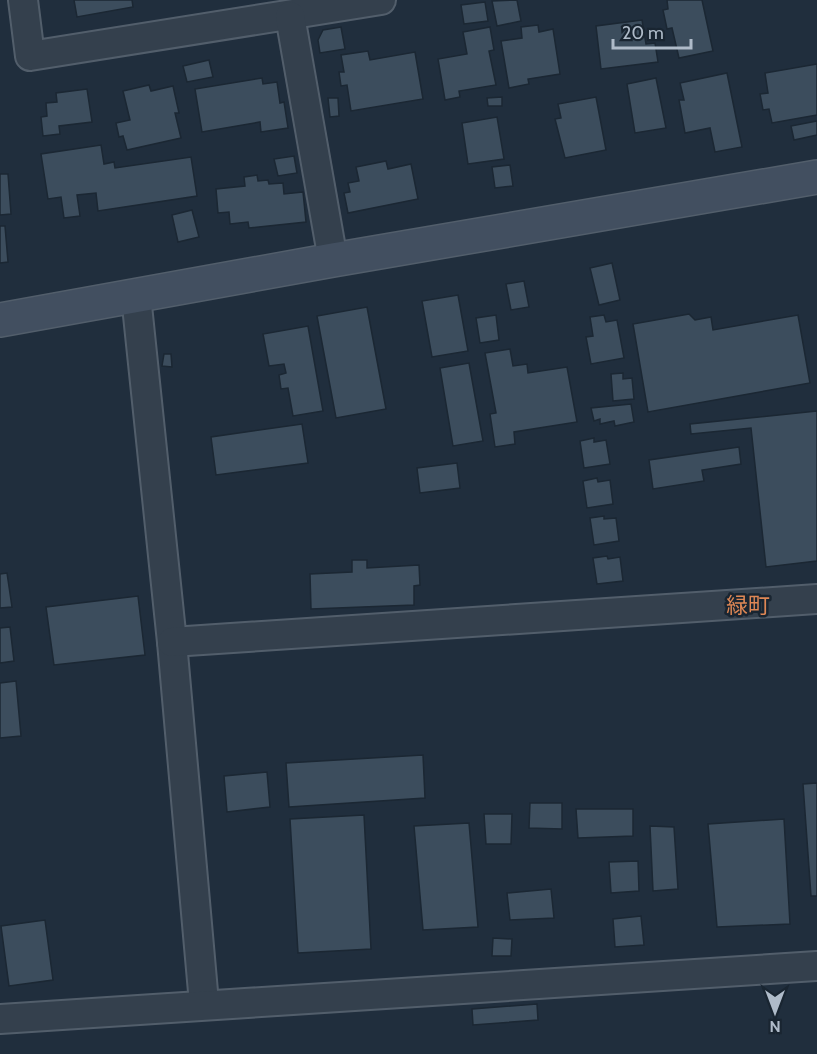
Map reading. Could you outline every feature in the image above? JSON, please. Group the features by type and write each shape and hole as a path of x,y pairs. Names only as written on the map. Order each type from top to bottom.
{"street":[{"path":"23,0 30,56 381,0"},
{"path":"290,16 333,260"},
{"path":"0,320 817,177"},
{"path":"136,296 172,642 204,1003"},
{"path":"172,642 817,599"},
{"path":"0,1018 204,1003 817,966"}],"building":[{"path":"74,0 132,0 133,7 77,17"},
{"path":"517,0 521,21 497,26 492,1"},
{"path":"667,0 702,0 713,51 679,58 672,28 667,29 663,10 668,9"},
{"path":"485,2 488,21 464,24 461,5"},
{"path":"642,20 646,44 655,43 658,62 601,69 596,26"},
{"path":"538,25 539,32 553,29 560,74 528,79 529,84 509,88 501,41 522,38 521,27"},
{"path":"341,27 345,49 320,53 318,40 323,30"},
{"path":"490,27 494,50 489,51 496,85 459,91 460,97 445,100 438,59 467,54 463,32"},
{"path":"368,51 370,60 415,52 423,99 351,111 347,85 341,86 339,72 344,72 341,55"},
{"path":"209,60 213,77 187,82 183,66"},
{"path":"817,64 817,115 772,123 769,109 763,110 760,94 768,93 765,73"},
{"path":"727,73 742,147 715,152 710,128 685,133 679,100 684,100 680,83"},
{"path":"262,78 263,84 277,82 280,103 284,102 288,128 261,132 260,122 202,132 195,89"},
{"path":"656,78 666,128 635,133 627,84"},
{"path":"149,85 151,91 173,86 179,113 175,113 181,138 127,150 123,136 119,137 116,123 130,120 123,91"},
{"path":"87,89 92,122 59,126 60,134 43,136 41,117 47,116 46,103 57,102 56,93"},
{"path":"502,97 502,106 488,106 487,98"},
{"path":"596,97 606,150 565,158 555,119 561,118 558,104"},
{"path":"328,98 338,98 339,116 330,117"},
{"path":"497,117 504,159 468,164 462,123"},
{"path":"817,121 817,135 794,140 791,126"},
{"path":"101,145 104,164 114,162 115,168 191,157 197,196 98,211 96,193 77,195 80,216 64,218 61,197 48,199 41,154"},
{"path":"294,156 297,173 278,176 274,159"},
{"path":"386,161 388,169 411,164 418,199 348,213 344,193 350,192 348,183 359,181 356,167"},
{"path":"510,165 513,186 495,188 492,167"},
{"path":"0,174 8,174 11,214 0,215"},
{"path":"257,175 258,181 268,180 269,184 283,183 284,194 303,192 306,222 249,228 248,222 230,224 229,212 218,213 216,189 245,186 244,177"},
{"path":"192,210 199,237 178,242 172,215"},
{"path":"0,226 5,226 8,262 0,263"},
{"path":"612,263 620,300 599,305 590,268"},
{"path":"524,281 529,307 511,310 506,284"},
{"path":"458,295 468,351 432,357 422,301"},
{"path":"367,307 386,409 336,418 317,316"},
{"path":"689,314 695,320 711,317 713,330 798,315 810,383 648,412 633,324"},
{"path":"496,315 499,340 480,343 476,318"},
{"path":"604,315 606,322 617,320 624,358 591,364 586,337 593,336 590,317"},
{"path":"308,326 323,411 293,416 288,388 281,389 279,375 286,373 284,364 269,366 263,334"},
{"path":"510,349 513,366 527,364 528,373 567,367 577,422 514,432 515,444 495,447 490,414 496,413 485,353"},
{"path":"164,354 171,354 172,367 162,366"},
{"path":"469,363 483,441 453,446 440,368"},
{"path":"623,373 623,379 632,378 634,399 613,401 611,374"},
{"path":"631,404 634,422 615,426 614,421 600,424 600,419 594,421 591,408"},
{"path":"817,411 817,561 766,567 751,428 691,434 690,424"},
{"path":"302,424 308,463 216,475 211,437"},
{"path":"594,438 594,442 606,440 610,464 584,468 580,441"},
{"path":"739,447 741,464 702,470 704,481 653,489 649,460"},
{"path":"457,463 460,488 420,493 417,468"},
{"path":"597,478 598,482 610,480 613,504 587,508 583,481"},
{"path":"604,516 604,519 616,518 619,541 594,545 590,518"},
{"path":"607,556 608,559 620,557 623,581 597,584 593,558"},
{"path":"352,560 367,560 367,568 419,565 420,585 414,586 414,605 311,609 310,574 352,572"},
{"path":"7,573 12,607 0,608 0,574"},
{"path":"138,596 145,655 54,665 46,607"},
{"path":"10,627 14,661 0,663 0,628"},
{"path":"16,681 21,736 0,738 0,683"},
{"path":"423,755 425,798 289,807 286,763"},
{"path":"267,772 270,807 227,812 224,776"},
{"path":"817,783 817,896 811,896 803,784"},
{"path":"530,803 562,803 562,829 529,828"},
{"path":"576,809 633,809 633,836 578,838"},
{"path":"484,814 512,814 511,844 486,844"},
{"path":"364,815 371,949 298,953 290,819"},
{"path":"784,819 790,924 717,927 708,824"},
{"path":"469,823 478,927 423,930 414,826"},
{"path":"650,826 674,827 678,889 653,891"},
{"path":"638,861 639,891 611,893 609,862"},
{"path":"551,889 554,918 510,920 507,893"},
{"path":"641,916 644,945 615,947 613,919"},
{"path":"45,920 53,980 9,986 1,926"},
{"path":"493,938 512,939 511,956 492,956"},
{"path":"537,1004 538,1020 473,1025 472,1009"}],"district":[{"name":"緑町","path":"748,605"}]}
